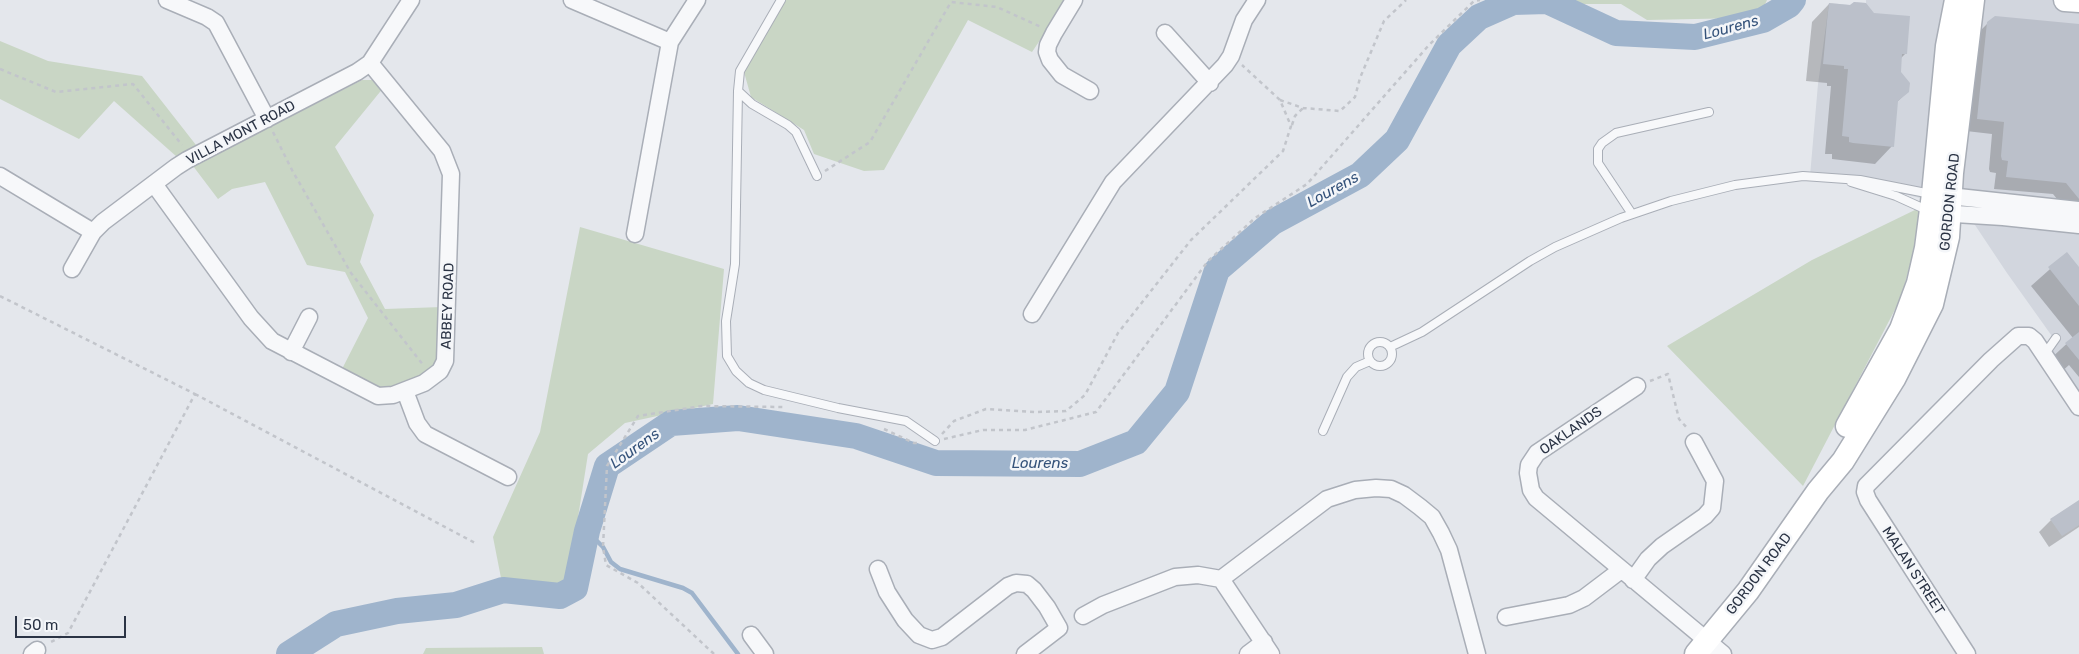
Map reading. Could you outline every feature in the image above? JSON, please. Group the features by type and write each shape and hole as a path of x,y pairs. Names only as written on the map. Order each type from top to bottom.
{"street":[{"path":"167,0 207,17 216,23 266,120"},
{"name":"VILLA MONT ROAD","path":"72,270 93,232 103,222 154,184 192,158 357,72 370,63 411,0"},
{"path":"572,0 670,42"},
{"path":"635,234 670,42 697,0"},
{"path":"1074,0 1054,33 1047,52 1050,60 1062,75 1090,91"},
{"path":"1032,314 1113,182 1210,83 1231,56 1244,20 1257,0"},
{"name":"GORDON ROAD","path":"1942,204 1952,173 1973,0"},
{"path":"2065,0 2079,1"},
{"name":"GORDON ROAD","path":"1709,650 1818,491 1844,461 1894,379 1932,304 1946,246 1942,204 1942,94 1949,6"},
{"path":"1165,33 1210,83"},
{"name":"ABBEY ROAD","path":"370,63 442,151 451,174 446,354 444,366 433,377"},
{"path":"0,176 93,232"},
{"path":"154,184 251,318 272,341 378,396 393,396 433,377"},
{"path":"1942,204 2079,210"},
{"path":"1942,204 2003,217 2079,225"},
{"path":"291,352 308,317"},
{"name":"MALAN STREET","path":"1967,654 1868,500 1865,492 1866,486 2014,338 2026,335 2035,341 2044,355"},
{"path":"2044,355 2079,407"},
{"name":"OAKLANDS","path":"1637,386 1538,453 1532,459 1528,473 1530,490 1536,498 1627,575 1709,650"},
{"path":"405,391 417,423 425,434 508,477"},
{"path":"1506,617 1569,605 1584,598 1627,575 1662,546 1705,516 1712,508 1715,481 1694,442"},
{"path":"1083,616 1103,605 1175,577 1198,576 1222,579 1327,499 1354,490 1390,489 1404,495 1432,517 1441,533 1449,550 1477,654"},
{"path":"878,569 895,606 919,635 928,640 942,637 1008,586 1016,583 1027,584 1034,590 1057,621 1059,628 1025,654"},
{"path":"1222,579 1268,648 1248,654"},
{"path":"751,635 765,654"}],"lane":[{"path":"781,0 740,71 738,91 736,264 726,322 727,356 736,371 749,382 764,390 838,408 906,421 935,441"},
{"path":"738,91 752,104 788,125 796,132 817,176"},
{"path":"1632,214 1598,163 1598,149 1602,143 1616,133 1709,112"},
{"path":"1390,347 1422,332 1530,261 1555,247 1632,214 1700,193 1752,182 1803,176 1860,180 1942,204"},
{"path":"1847,180 1908,201 1942,204"},
{"path":"2044,355 2056,338"},
{"path":"1381,342 1390,347 1392,354 1388,363 1378,366 1370,361 1368,351 1374,343 1381,342"},
{"path":"1323,432 1347,377 1356,367 1370,361"}],"path":[{"path":"1231,56 1280,100 1303,108 1340,111 1355,97 1360,78 1384,21 1406,0"},
{"path":"880,428 914,443 933,442 983,430 1025,430 1096,412 1208,261 1255,218 1307,184 1429,45 1474,1 1480,0"},
{"path":"817,176 870,142 952,2 997,7 1054,33"},
{"path":"0,69 56,92 133,84 192,158"},
{"path":"1280,100 1291,126"},
{"path":"935,441 954,421 986,409 1035,412 1066,411 1085,395 1118,333 1191,240 1283,151 1295,116 1303,108"},
{"path":"266,120 292,170 351,273 433,377"},
{"path":"0,296 195,394 477,544"},
{"path":"1637,386 1668,374 1679,419 1693,435 1694,442"},
{"path":"34,652 68,633 195,394"},
{"path":"714,654 638,583 606,565 604,547 607,466 638,416 702,406 790,407"}],"shaded area":[{"path":"1866,0 2079,0 2079,409 2043,355 2054,339 1975,225 1940,203 1848,180 1810,176 1818,84 1829,3 1850,5 1854,2 1866,3"}],"green space":[{"path":"786,0 1067,0 1032,52 968,20 884,170 864,171 814,154 804,130 751,97 744,72"},
{"path":"1564,0 1767,0 1762,11 1743,18 1647,20 1621,4 1580,4"},
{"path":"0,41 48,61 142,76 196,145 177,157 114,101 79,139 0,99"},
{"path":"362,80 372,80 384,87 335,147 374,215 360,262 385,309 442,307 440,359 433,372 384,391 341,371 368,318 345,272 307,265 265,182 232,189 218,199 193,166"},
{"path":"1919,208 1915,246 1901,298 1803,486 1667,346 1812,260"},
{"path":"580,227 724,269 713,404 625,423 588,454 570,568 564,585 530,586 501,578 493,537 540,432"},
{"path":"542,647 544,654 423,654 426,648"}],"building":[{"path":"1854,2 1866,3 1874,13 1910,16 1907,54 1902,54 1901,72 1910,83 1909,92 1898,101 1894,147 1853,143 1849,142 1849,137 1842,136 1848,69 1844,69 1844,66 1823,64 1829,3 1850,5"},
{"path":"1995,16 2079,24 2079,199 2066,183 2006,177 2008,161 2002,160 2001,156 2004,122 1977,119 1987,22"},
{"path":"2067,252 2079,267 2079,306 2048,267"},
{"path":"2079,332 2079,360 2065,343"},
{"path":"2079,500 2079,525 2062,536 2050,519"}],"waterway":[{"name":"Lourens","path":"289,654 336,624 397,611 456,605 503,590 560,596 575,588 587,531 607,466 671,423 738,418 856,436 936,463 1080,464 1136,442 1177,392 1217,270 1273,222 1360,175 1397,140 1449,45 1479,17 1513,2 1547,1 1616,33 1695,37 1763,20 1789,5 1793,0"},
{"path":"587,531 603,547 611,562 620,569 683,588 692,593 738,654"}]}
